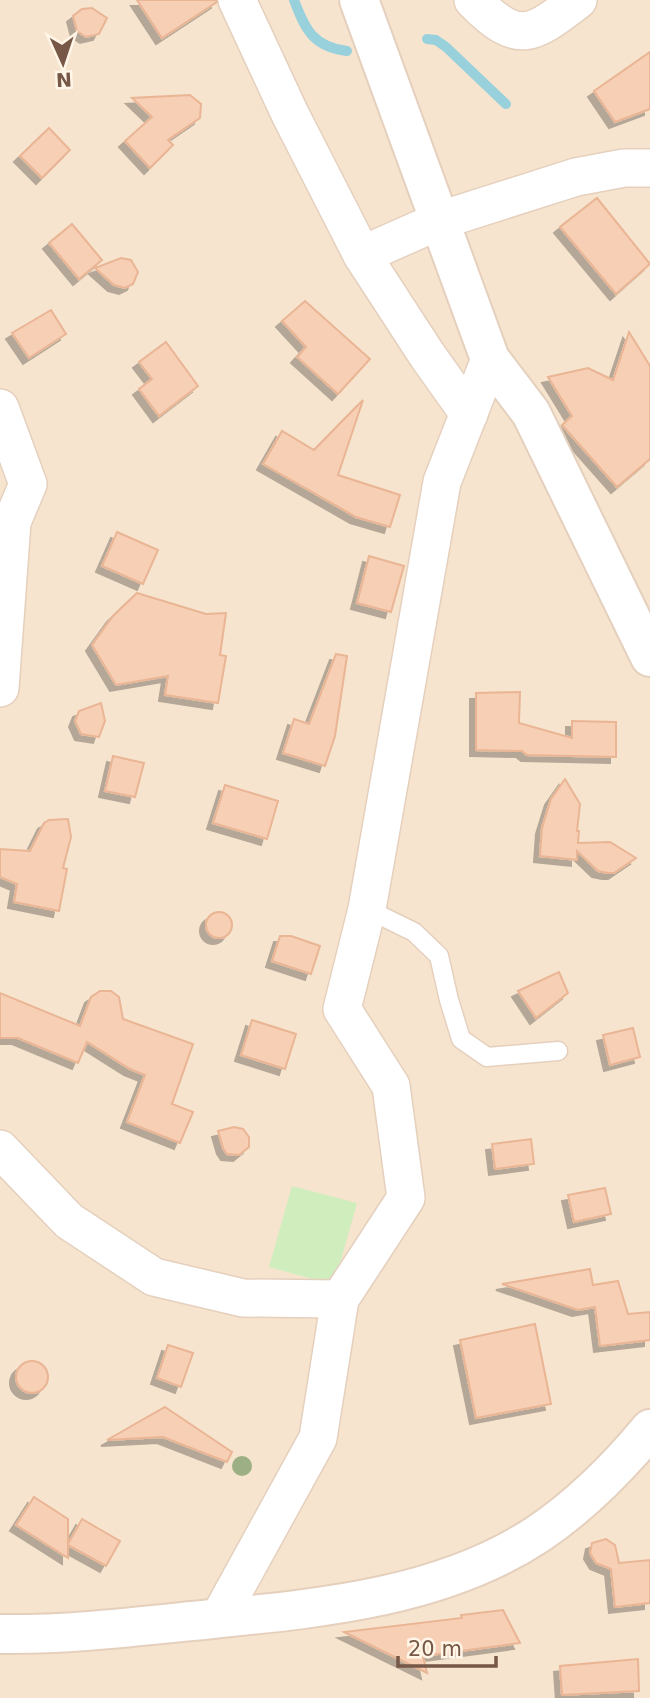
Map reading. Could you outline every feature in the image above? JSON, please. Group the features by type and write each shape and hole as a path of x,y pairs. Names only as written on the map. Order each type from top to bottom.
{"street":[{"path":"237,0 290,114 362,255 469,414"},
{"path":"473,0 499,25 525,31 556,17 578,0"},
{"path":"366,4 490,359 531,413 650,657"},
{"path":"362,255 441,220 576,177 646,162"},
{"path":"219,1618 318,1438 340,1300 406,1198 391,1086 342,1009 367,909 442,482 490,359"},
{"path":"0,408 28,484 6,524 0,688"},
{"path":"0,1149 69,1222 154,1277 243,1298 340,1300"},
{"path":"0,1634 109,1630 299,1610 373,1598 450,1576 495,1559 537,1535 634,1464 650,1429"}],"lane":[{"path":"367,909 414,932 439,957 461,1039 487,1057 558,1051"}],"shaded area":[{"path":"0,0 650,0 650,1698 0,1698"}],"green space":[{"path":"292,1186 357,1203 334,1285 269,1267"}],"building":[{"path":"137,0 216,0 217,2 162,38"},
{"path":"92,8 107,18 99,34 86,37 77,31 73,16 82,9"},
{"path":"650,52 650,109 615,122 594,91"},
{"path":"190,95 201,104 200,118 168,140 173,145 150,168 125,141 152,117 132,98"},
{"path":"49,128 70,150 42,178 20,156"},
{"path":"597,198 650,264 616,294 560,227"},
{"path":"72,224 102,260 79,279 49,243"},
{"path":"121,258 131,260 138,272 133,284 125,288 114,285 95,268"},
{"path":"305,301 370,359 338,394 297,357 306,347 282,321"},
{"path":"51,310 66,334 29,358 12,333"},
{"path":"629,332 650,366 650,459 617,487 562,425 572,416 548,377 588,368 613,380"},
{"path":"166,342 198,386 159,416 139,389 152,379 139,362"},
{"path":"363,400 338,475 400,495 390,527 356,517 263,464 282,431 314,450"},
{"path":"117,532 158,550 143,584 102,566"},
{"path":"369,556 404,566 391,612 357,603"},
{"path":"137,593 206,614 226,613 220,655 226,656 218,703 165,695 168,676 116,685 92,645 113,616"},
{"path":"336,654 347,656 335,736 325,766 283,753 294,719 309,724"},
{"path":"520,692 519,723 572,738 572,721 616,722 616,757 527,755 522,751 476,750 476,693"},
{"path":"101,703 105,721 99,737 81,734 75,721 79,711"},
{"path":"113,756 144,763 135,797 105,791"},
{"path":"565,779 580,804 578,843 610,842 636,858 614,873 608,873 598,871 577,851 577,860 540,856 542,828 551,799"},
{"path":"225,785 278,801 267,839 213,823"},
{"path":"68,819 71,837 63,868 67,869 59,911 14,902 17,884 0,877 0,849 30,851 44,823 49,820"},
{"path":"219,912 228,916 232,925 228,934 219,938 210,934 206,925 210,916"},
{"path":"280,936 291,936 320,946 311,974 272,961"},
{"path":"559,972 568,993 536,1018 518,991"},
{"path":"100,991 111,991 119,997 123,1019 193,1044 172,1104 193,1112 180,1143 127,1122 145,1075 130,1069 87,1042 78,1063 18,1038 0,1038 0,993 80,1026 91,997"},
{"path":"252,1020 296,1034 285,1069 241,1055"},
{"path":"633,1028 640,1057 610,1065 603,1035"},
{"path":"234,1127 243,1129 249,1137 249,1147 239,1155 227,1154 218,1131"},
{"path":"531,1139 534,1164 495,1169 492,1144"},
{"path":"605,1188 611,1214 574,1222 568,1195"},
{"path":"590,1269 593,1285 618,1281 628,1314 650,1312 650,1340 600,1346 595,1307 578,1310 502,1284"},
{"path":"535,1324 551,1404 476,1418 460,1340"},
{"path":"168,1345 193,1353 181,1387 157,1378"},
{"path":"32,1361 44,1365 48,1377 44,1389 32,1393 20,1389 16,1377 20,1365"},
{"path":"165,1407 232,1452 227,1462 163,1437 107,1440"},
{"path":"34,1497 68,1519 68,1544 82,1519 120,1541 106,1566 68,1545 68,1558 16,1525"},
{"path":"606,1539 615,1545 619,1563 650,1560 650,1603 615,1607 611,1569 596,1563 590,1553 592,1543"},
{"path":"503,1610 520,1643 423,1656 427,1673 344,1632 462,1618 461,1615"},
{"path":"638,1659 639,1691 562,1695 560,1666"}],"waterway":[{"path":"294,0 302,20 318,41 347,51"},
{"path":"427,39 436,40 446,47 506,104"}]}
